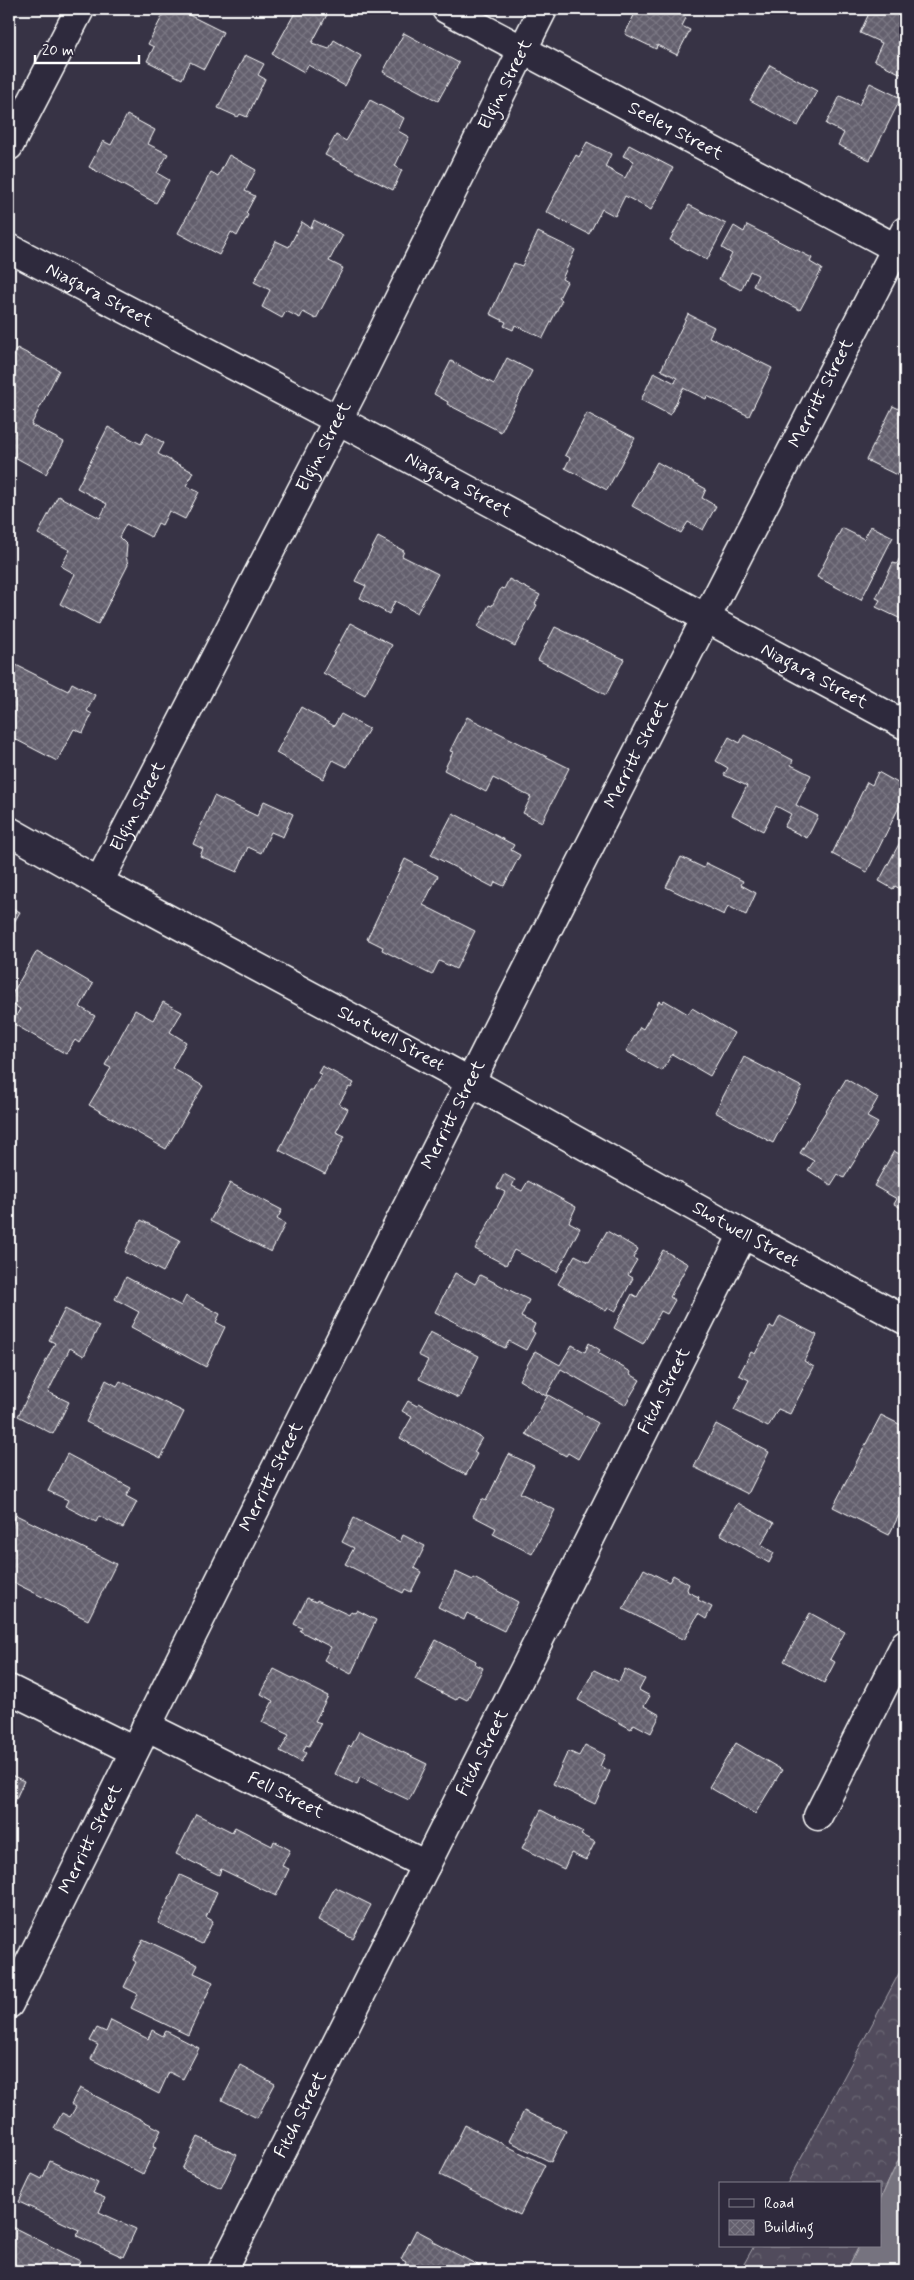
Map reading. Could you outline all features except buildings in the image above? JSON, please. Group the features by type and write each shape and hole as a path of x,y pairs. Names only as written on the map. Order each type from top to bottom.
{"street":[{"path":"9,146 80,9"},
{"name":"Seeley Street","path":"446,9 522,50 902,244"},
{"name":"Elgin Street","path":"99,882 338,420 543,9"},
{"name":"Merritt Street","path":"9,2004 146,1726 471,1082 706,619 902,244"},
{"name":"Niagara Street","path":"9,248 338,420 905,725"},
{"name":"Shotwell Street","path":"9,831 99,882 471,1082 743,1234 905,1320"},
{"name":"Fitch Street","path":"222,2271 743,1234"},
{"path":"818,1816 905,1644"},
{"path":"9,1689 134,1751"},
{"name":"Fell Street","path":"146,1726 426,1865"}],"green space":[{"path":"904,1964 905,2146 882,2196 882,2182 788,2182"},
{"path":"753,2248 858,2248 847,2271 740,2271"}],"shaded area":[{"path":"905,2146 905,2271 847,2271 858,2248 882,2248 882,2196"}]}
